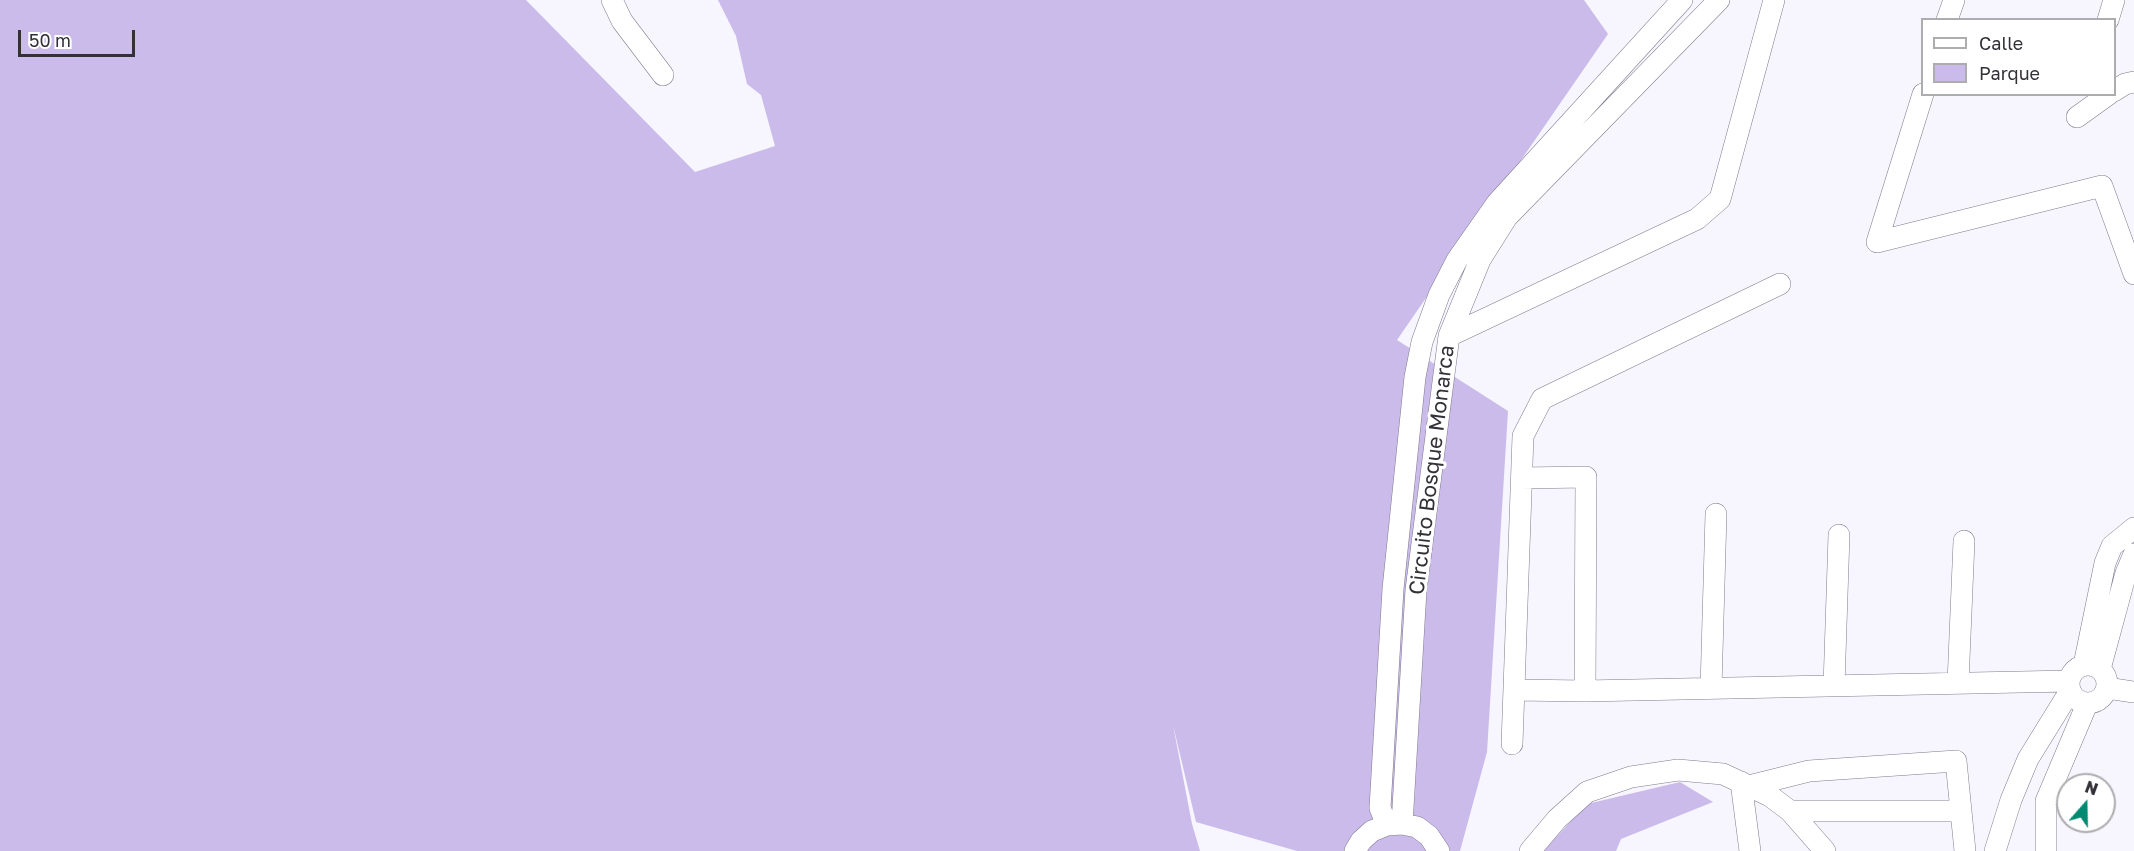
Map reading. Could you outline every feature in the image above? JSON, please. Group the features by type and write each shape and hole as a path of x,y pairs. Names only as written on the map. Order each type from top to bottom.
{"street":[{"path":"612,0 622,21 663,75"},
{"name":"Circuito Bosque Monarca","path":"1394,824 1380,808 1394,589 1416,377 1422,342 1439,295 1457,260 1497,203 1682,0"},
{"name":"Circuito Bosque Monarca","path":"1394,824 1416,590 1449,336 1480,261 1507,217 1719,0"},
{"path":"1449,336 1697,219 1720,199 1774,0"},
{"path":"1948,18 1954,0"},
{"path":"2109,18 2114,0"},
{"path":"1922,96 1876,242 2102,186 2134,274"},
{"path":"2077,117 2105,96"},
{"path":"1512,744 1523,436 1542,399 1780,284"},
{"path":"1522,478 1586,477 1585,691"},
{"path":"1712,688 1716,514"},
{"path":"1995,851 2011,800 2028,759 2086,683 2105,563 2112,546 2134,528"},
{"path":"1834,686 1839,535"},
{"path":"1958,683 1964,541"},
{"path":"2046,851 2046,801 2086,683 2134,554"},
{"path":"1515,690 1585,691 1958,683 2086,683 2134,692"},
{"path":"1745,784 1809,771 1956,761 1965,851"},
{"path":"1530,851 1557,819 1587,792 1631,777 1678,770 1723,774 1770,795 1791,811 1825,851"},
{"path":"1745,784 1750,851"},
{"path":"2011,800 2046,801"},
{"path":"1791,811 1961,811"},
{"path":"1356,851 1361,841 1372,831 1394,824 1416,827 1429,836 1439,851"}],"green space":[{"path":"0,0 526,0 695,172 775,146 761,95 747,84 736,36 718,0 1584,0 1608,34 1397,340 1508,411 1487,752 1460,851 1297,851 1196,822 1173,725 1192,824 1200,851 0,851"},
{"path":"1680,782 1713,802 1621,839 1616,851 1543,851 1587,804"}]}
